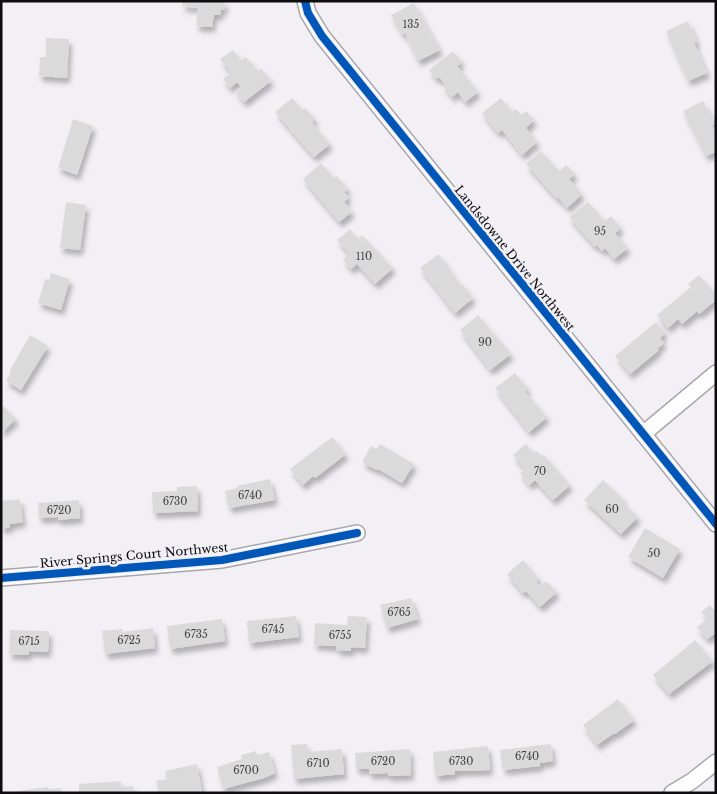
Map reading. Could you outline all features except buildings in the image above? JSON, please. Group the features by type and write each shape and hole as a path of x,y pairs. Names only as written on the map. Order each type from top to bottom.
{"street":[{"name":"Landsdowne Drive Northwest","path":"306,1 308,12 322,36 716,524"},
{"path":"643,434 716,373"},
{"name":"River Springs Court Northwest","path":"1,578 222,560 357,533"},
{"path":"672,793 692,781 716,762"}],"cycle path":[{"path":"305,1 308,13 322,36 716,524"},
{"path":"1,578 222,560 357,533"}]}
